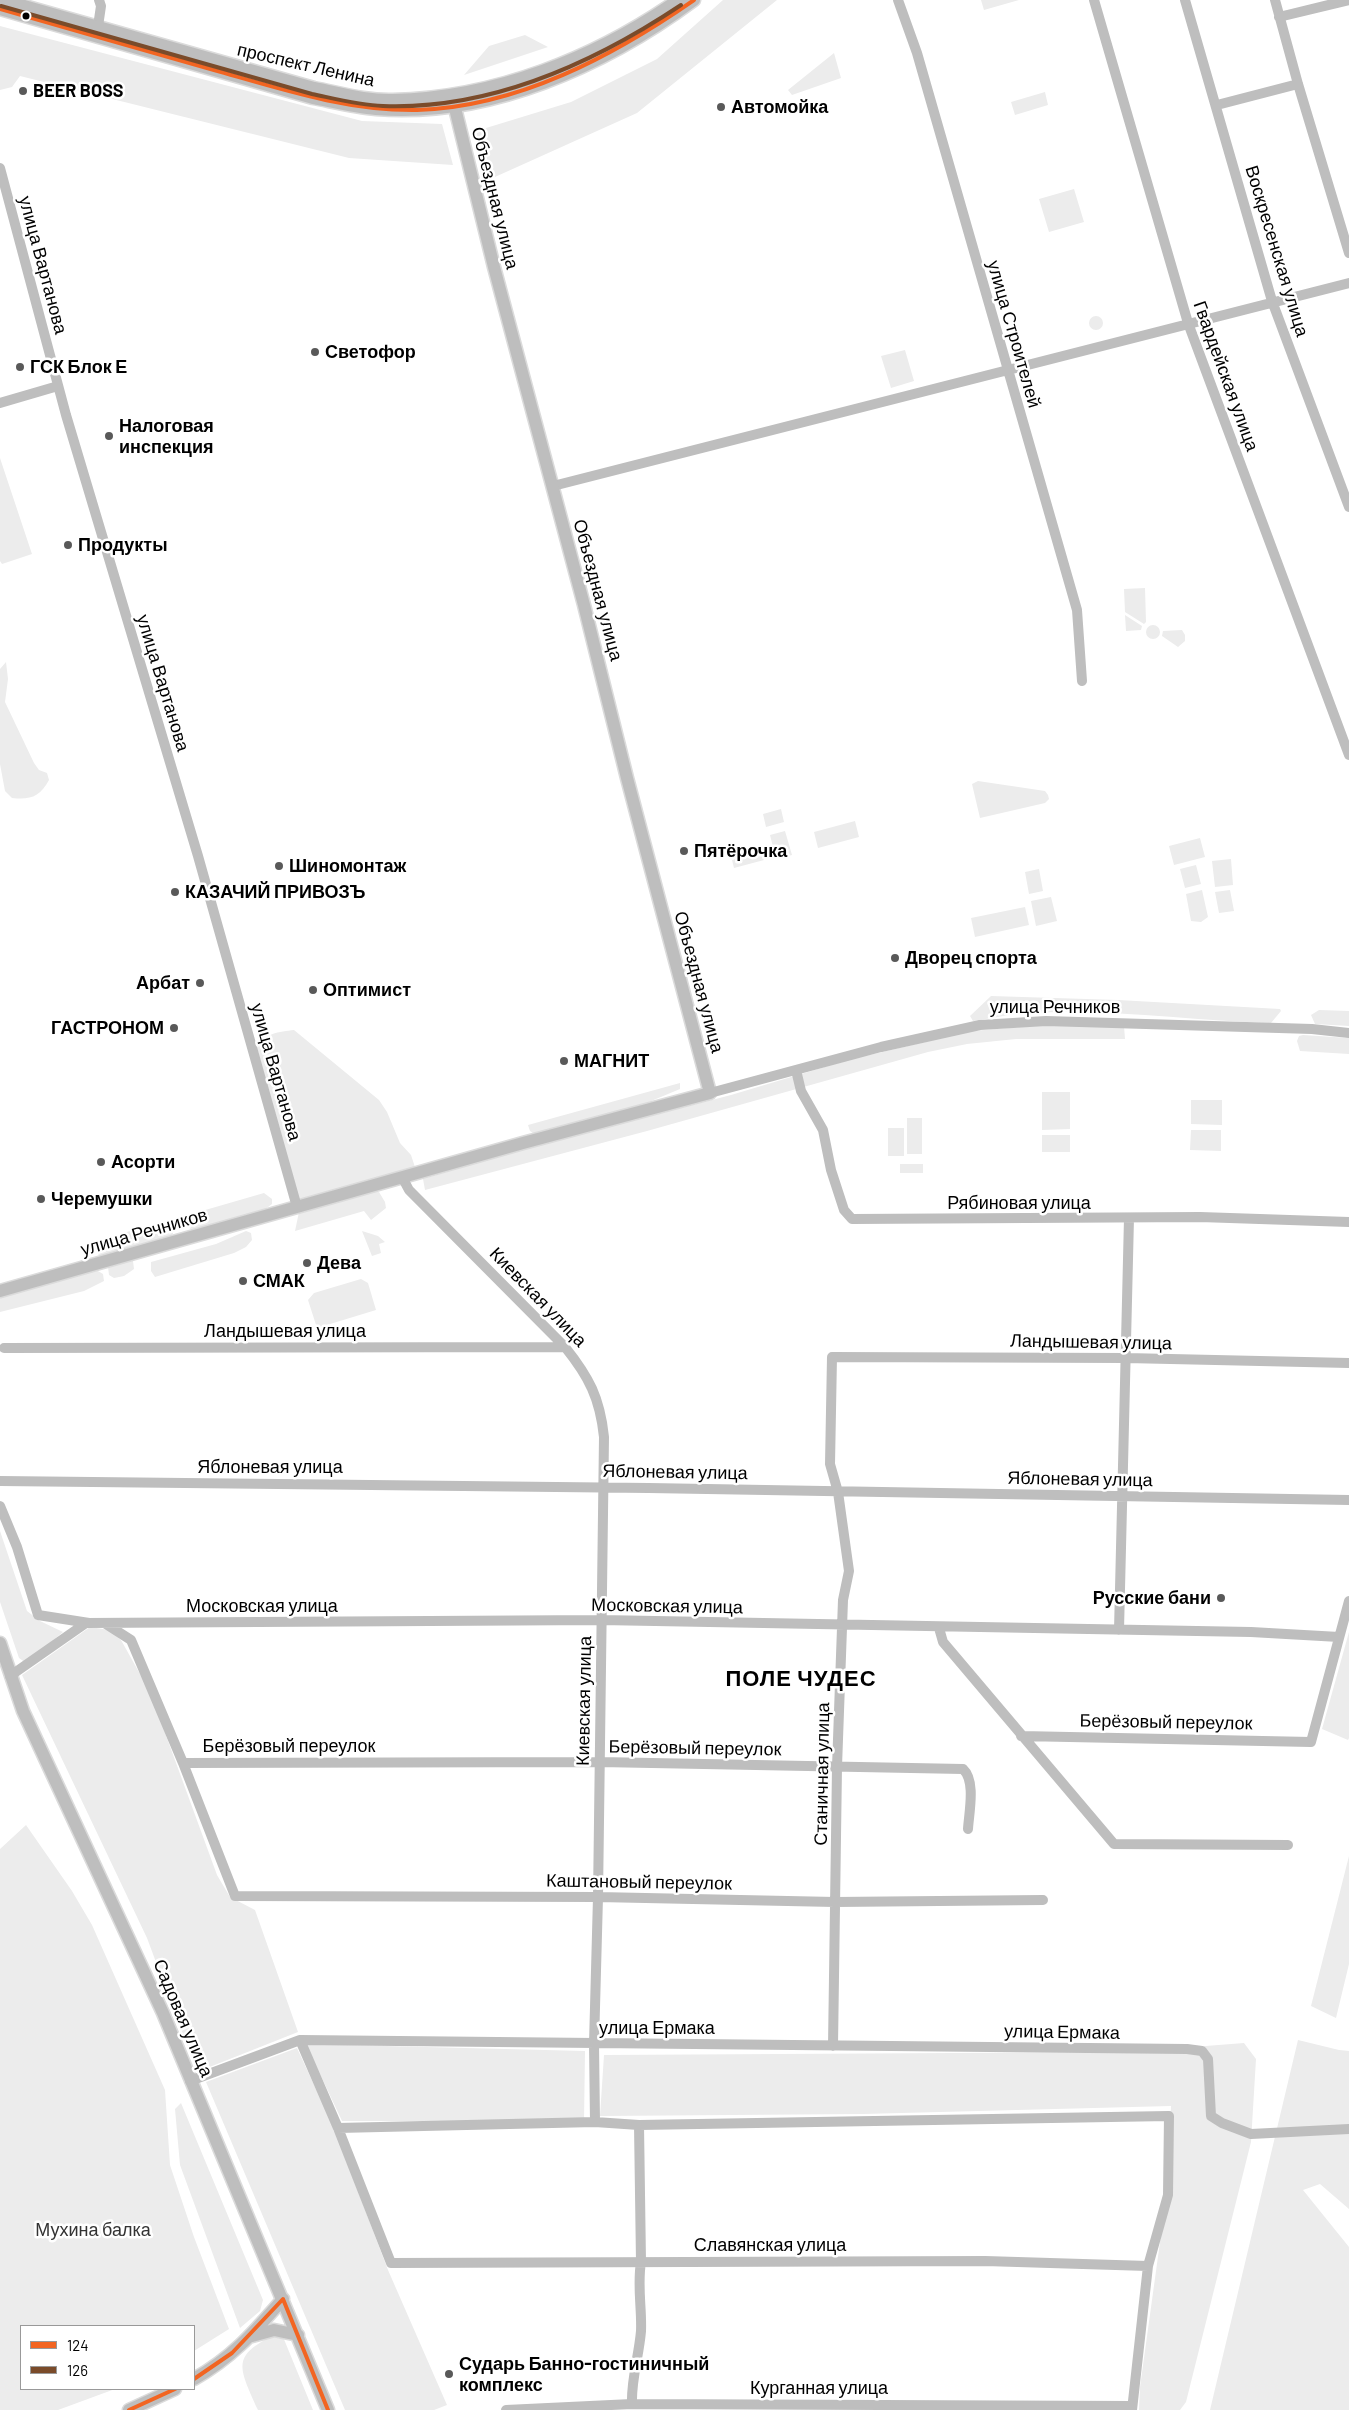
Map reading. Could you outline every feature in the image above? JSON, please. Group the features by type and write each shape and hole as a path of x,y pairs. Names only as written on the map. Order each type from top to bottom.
{"main road":[{"name":"проспект Ленина","path":"3,0 97,32"},
{"name":"проспект Ленина","path":"572,65 621,37 678,0"},
{"name":"проспект Ленина","path":"0,9 314,88 392,100 453,101 524,77 572,65 626,44 694,0"},
{"name":"Объездная улица","path":"453,101 710,1093"},
{"name":"улица Речников","path":"0,1291 402,1177 710,1093"},
{"name":"Садовая улица","path":"0,1643 10,1676 38,1745 134,1947 328,2410"},
{"path":"195,2378 222,2361 252,2336 283,2299"},
{"path":"252,2336 274,2330 298,2335"},
{"path":"129,2410 173,2390"}],"street":[{"path":"97,32 101,6 99,0"},
{"name":"улица Строителей","path":"898,0 917,53 1077,610 1082,681"},
{"name":"Воскресенская улица","path":"1185,0 1272,302 1349,507"},
{"path":"1275,0 1298,84 1349,252"},
{"path":"1280,17 1349,0"},
{"name":"Гвардейская улица","path":"1097,1 1188,323 1349,755"},
{"path":"1216,105 1298,84"},
{"name":"улица Вартанова","path":"0,168 58,386 103,544 198,856 297,1207"},
{"path":"553,486 1007,368 1349,283"},
{"path":"0,403 58,386"},
{"name":"улица Речников","path":"710,1093 954,1030 1006,1022 1290,1029 1349,1033"},
{"name":"Рябиновая улица","path":"796,1070 801,1091 824,1130 831,1170 844,1210 852,1219 1200,1217 1349,1222"},
{"name":"Киевская улица","path":"402,1177 415,1196 565,1346 584,1371 598,1400 604,1437 598,1897 594,2044 595,2122"},
{"path":"1119,1630 1129,1218"},
{"name":"Ландышевая улица","path":"4,1348 565,1346"},
{"name":"Ландышевая улица","path":"832,1356 1126,1358 1349,1363"},
{"name":"Станичная улица","path":"832,1356 830,1464 838,1492 849,1571 843,1600 837,1767 833,2046"},
{"name":"Яблоневая улица","path":"0,1481 603,1486 838,1492 1349,1500"},
{"path":"0,1506 17,1547 38,1615 86,1623 109,1624 131,1640 183,1763"},
{"path":"1339,1637 1349,1601"},
{"name":"Московская улица","path":"86,1623 601,1620 939,1628 1251,1632 1339,1637"},
{"path":"10,1676 86,1623"},
{"path":"939,1628 943,1642 1020,1736 1114,1844 1288,1845"},
{"name":"Берёзовый переулок","path":"1020,1736 1311,1742 1339,1637"},
{"name":"Берёзовый переулок","path":"183,1763 600,1762 963,1769 968,1773 970,1782 968,1829"},
{"name":"Каштановый переулок","path":"183,1763 235,1896 598,1897 835,1902 1043,1900"},
{"path":"300,2040 338,2128 595,2122 639,2125 1169,2116 1168,2195 1148,2266 1132,2408"},
{"name":"улица Ермака","path":"190,2080 300,2040 1187,2049 1202,2051 1208,2059 1211,2116 1251,2134 1349,2129"},
{"path":"632,2404 631,2386 641,2331 638,2280 641,2262 639,2125"},
{"name":"Славянская улица","path":"338,2128 391,2263 986,2261 1148,2266"},
{"name":"Курганная улица","path":"506,2410 632,2404 1132,2408"}],"green space":[{"path":"723,0 777,0 637,113 486,181 473,132 571,102 657,59"},
{"path":"981,0 1019,0 984,10"},
{"path":"0,26 362,121 442,124 453,165 349,158 20,76 12,87 0,90"},
{"path":"525,35 548,47 464,75 489,46"},
{"path":"834,53 841,78 792,95 788,90"},
{"path":"1045,92 1048,105 1015,115 1011,102"},
{"path":"1074,189 1084,222 1049,232 1039,199"},
{"path":"1093,316 1099,316 1103,323 1099,330 1093,330 1089,326 1089,320"},
{"path":"905,350 914,381 891,388 881,356"},
{"path":"0,458 32,554 2,564 0,561"},
{"path":"1145,588 1146,622 1144,624 1125,612 1124,589"},
{"path":"1125,615 1142,626 1141,630 1126,631"},
{"path":"1150,625 1156,625 1160,632 1156,639 1150,639 1146,635 1146,629"},
{"path":"1182,630 1185,635 1185,641 1178,647 1162,636 1163,631"},
{"path":"6,662 8,679 5,702 34,763 39,770 47,773 49,780 38,794 29,798 12,798 5,791 0,764 0,669"},
{"path":"978,781 1045,791 1049,799 1045,803 980,818 972,784"},
{"path":"781,809 784,822 766,827 763,814"},
{"path":"855,821 859,837 818,848 814,832"},
{"path":"785,831 792,855 776,859 770,835"},
{"path":"1200,838 1205,857 1174,865 1169,846"},
{"path":"762,852 764,860 734,868 732,860"},
{"path":"1231,859 1233,885 1215,887 1212,861"},
{"path":"1196,865 1201,884 1185,888 1180,869"},
{"path":"1039,869 1043,891 1029,894 1025,872"},
{"path":"1202,890 1208,917 1201,922 1191,921 1186,894"},
{"path":"1230,890 1234,911 1219,913 1215,892"},
{"path":"1051,897 1057,921 1036,926 1031,901"},
{"path":"1025,907 1029,925 975,937 971,918"},
{"path":"991,996 1118,1000 1280,1009 1281,1011 1271,1023 1082,1012 1019,1014 973,1021 970,1016"},
{"path":"1319,1010 1349,1011 1349,1026 1315,1024 1311,1015"},
{"path":"1045,1025 1124,1026 1125,1039 1016,1039 967,1044 928,1052 647,1131 425,1190 423,1179 525,1149 731,1095 848,1060 972,1031"},
{"path":"294,1030 379,1100 387,1112 400,1143 411,1155 416,1170 300,1202 257,1048 259,1043 267,1036"},
{"path":"1299,1036 1349,1038 1349,1054 1300,1051 1297,1041"},
{"path":"680,1083 680,1089 644,1104 536,1135 530,1131 528,1125"},
{"path":"1042,1092 1070,1092 1070,1129 1042,1130"},
{"path":"1191,1100 1222,1100 1222,1125 1191,1124"},
{"path":"907,1118 922,1118 922,1154 907,1154"},
{"path":"888,1128 904,1128 904,1156 888,1156"},
{"path":"1191,1130 1221,1130 1221,1151 1190,1150"},
{"path":"1042,1135 1070,1135 1070,1152 1042,1152"},
{"path":"900,1164 923,1164 923,1173 900,1173"},
{"path":"371,1192 379,1192 386,1208 371,1220 364,1211 295,1231 299,1212"},
{"path":"264,1193 272,1199 272,1204 256,1214 200,1229 191,1230 187,1225 188,1215"},
{"path":"167,1222 173,1228 173,1234 169,1237 99,1256 96,1248 118,1235"},
{"path":"246,1231 251,1233 252,1240 246,1247 234,1253 155,1277 151,1271 151,1262 216,1244"},
{"path":"362,1231 378,1236 385,1242 379,1244 381,1253 372,1256"},
{"path":"130,1259 133,1261 134,1269 124,1276 114,1278 109,1275 108,1267 110,1263"},
{"path":"88,1271 98,1271 103,1274 104,1281 84,1291 0,1312 0,1295"},
{"path":"361,1279 368,1283 376,1310 317,1328 308,1300 314,1293"},
{"path":"0,1531 27,1611 40,1621 63,1632 26,1663 19,1658 0,1602"},
{"path":"90,1627 109,1630 121,1640 145,1683 217,1875 230,1897 255,1910 298,2032 197,2072 147,1938 22,1675"},
{"path":"1349,1632 1349,1738 1348,1740 1322,1729"},
{"name":"Мухина балка","path":"26,1825 72,1891 92,1925 165,2090 170,2165 194,2237 229,2329 195,2350 195,2325 20,2325 20,2390 112,2390 58,2410 0,2410 0,1849"},
{"path":"1349,1856 1349,1964 1336,2018 1311,2006"},
{"path":"1298,2040 1349,2051 1349,2209 1320,2184 1303,2190 1349,2247 1349,2410 1210,2410"},
{"path":"1244,2043 1256,2059 1251,2142 1186,2402 1180,2410 1139,2410 1140,2387 1168,2184 1171,2106 863,2114 600,2116 604,2055 1129,2052"},
{"path":"306,2044 585,2051 584,2121 342,2121"},
{"path":"297,2048 333,2126 388,2270 447,2405 434,2410 345,2410 206,2082"},
{"path":"181,2103 263,2300 260,2311 240,2328 180,2165 175,2109"},
{"path":"281,2332 313,2410 258,2410 251,2395 243,2372 243,2363 246,2355 265,2340"}],"transit line":[{"name":"124","path":"0,9 314,98 365,107 417,110 455,107 528,89 597,59 663,21 694,0"},
{"name":"126","path":"1,6 312,94 356,103 383,106 423,105 463,100 502,91 540,79 577,64 613,46 681,5"},
{"name":"124","path":"195,2378 232,2353 283,2299 328,2410"},
{"name":"124","path":"129,2410 173,2390"}],"place":[{"name":"BEER BOSS","path":"23,91"},
{"name":"Автомойка","path":"721,107"},
{"name":"Светофор","path":"315,352"},
{"name":"ГСК Блок Е","path":"20,367"},
{"name":"Налоговая инспекция","path":"109,436"},
{"name":"Продукты","path":"68,545"},
{"name":"Пятёрочка","path":"684,851"},
{"name":"Шиномонтаж","path":"279,866"},
{"name":"КАЗАЧИЙ ПРИВОЗЪ","path":"175,892"},
{"name":"Дворец спорта","path":"895,958"},
{"name":"Арбат","path":"200,983"},
{"name":"Оптимист","path":"313,990"},
{"name":"ГАСТРОНОМ","path":"174,1028"},
{"name":"МАГНИТ","path":"564,1061"},
{"name":"Асорти","path":"101,1162"},
{"name":"Черемушки","path":"41,1199"},
{"name":"Дева","path":"307,1263"},
{"name":"СМАК","path":"243,1281"},
{"name":"Русские бани","path":"1221,1598"},
{"name":"Сударь Банно-гостиничный комплекс","path":"449,2374"}],"district":[{"name":"ПОЛЕ ЧУДЕС","path":"801,1679"}]}
